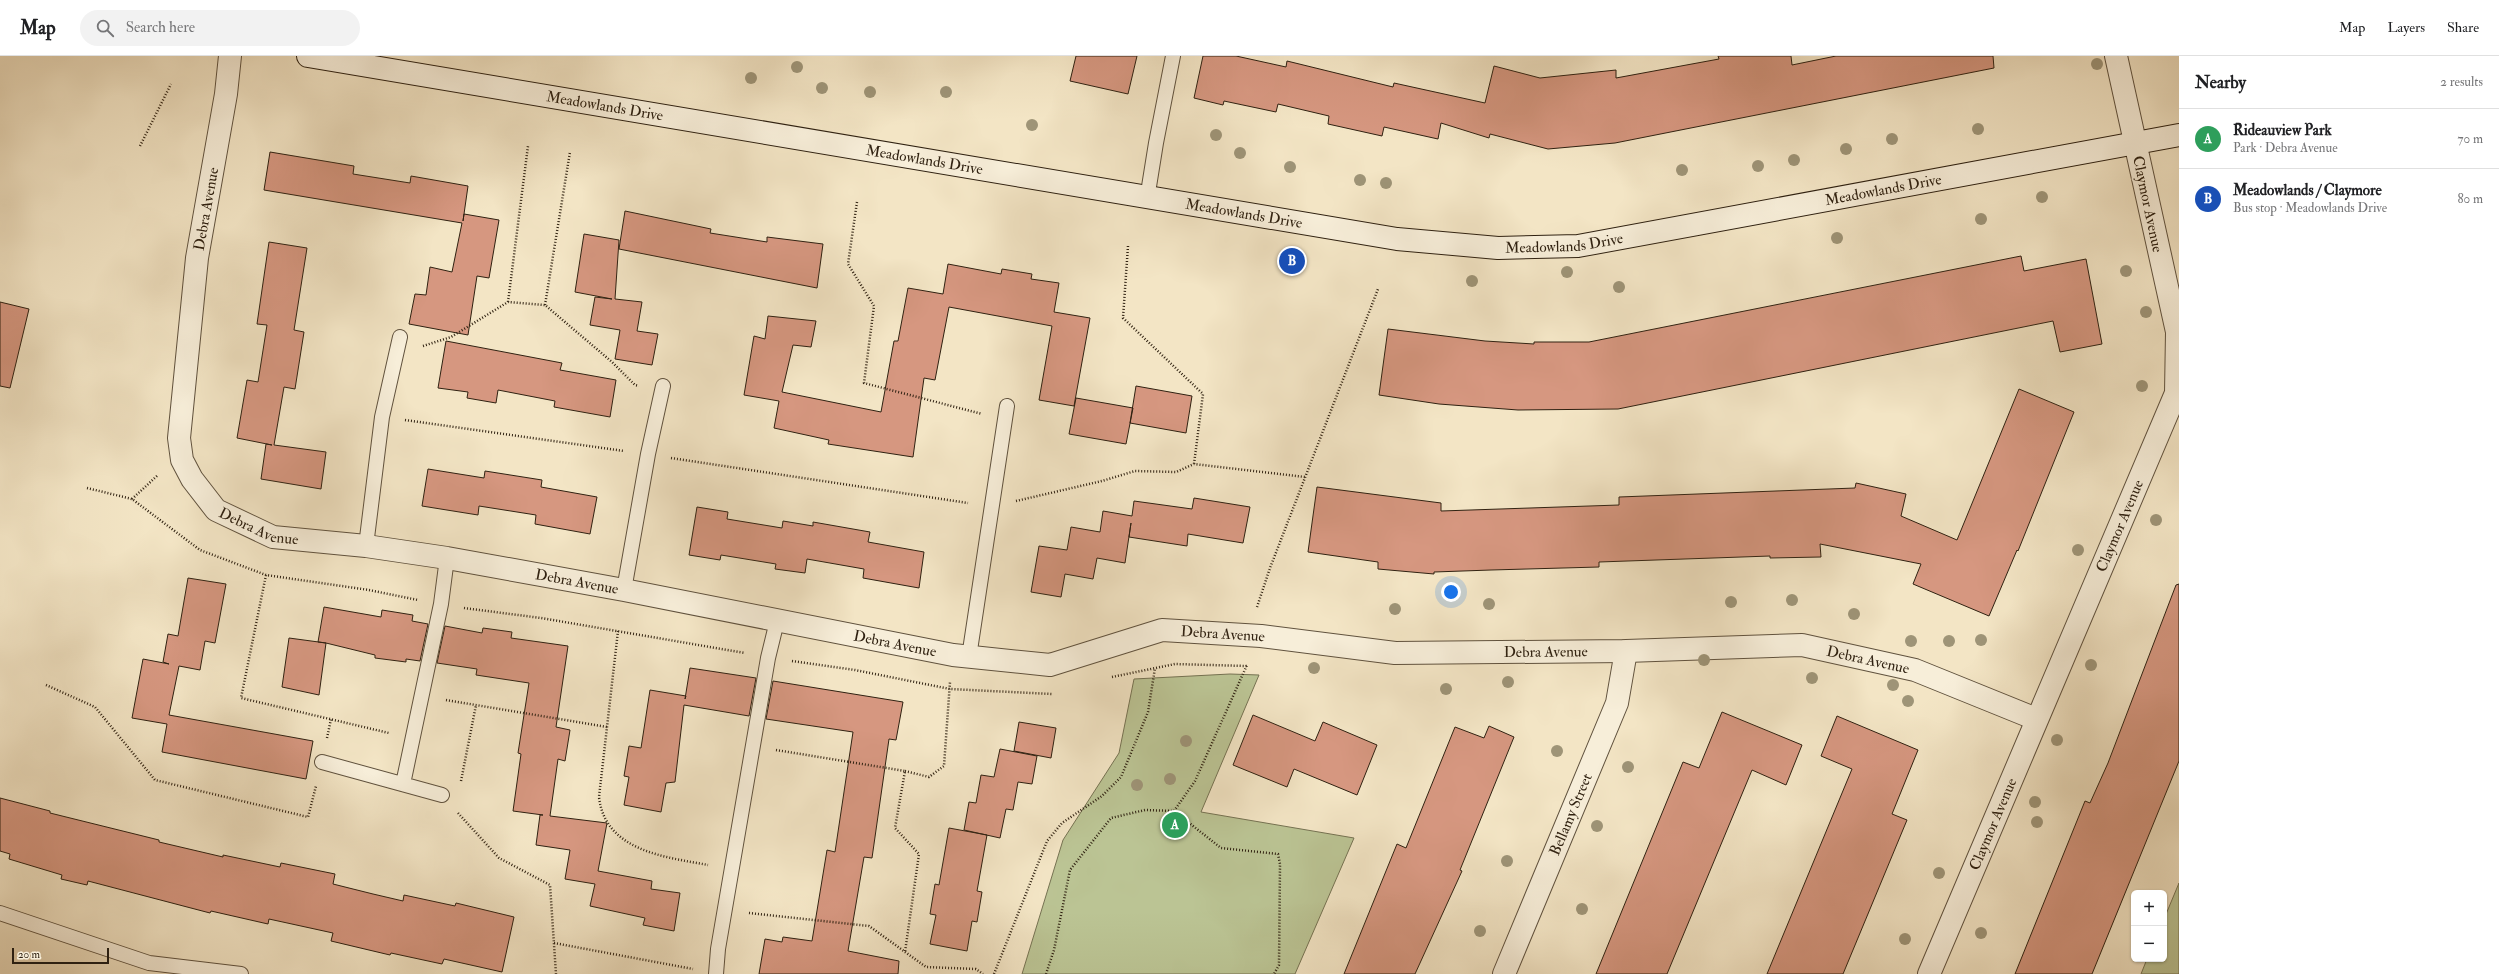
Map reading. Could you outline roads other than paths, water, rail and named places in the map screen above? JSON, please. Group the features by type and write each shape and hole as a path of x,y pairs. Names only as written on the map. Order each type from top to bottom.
{"street":[{"name":"Debra Avenue","path":"230,56 226,94 197,258 179,438 182,460 192,479 216,510 273,537 366,546 447,558 624,590 961,656 1050,666 1162,630 1255,635 1395,653 1626,651 1802,645 1915,670 2036,719"},
{"name":"Meadowlands Drive","path":"308,56 1397,240 1498,248 1578,246 2179,136"},
{"name":"Claymor Avenue","path":"1929,974 2036,719 2176,393 2177,332 2116,56"},
{"name":"Bellamy Street","path":"1504,974 1616,703 1626,651"}],"lane":[{"path":"1148,199 1156,143 1173,56"},
{"path":"366,546 382,417 400,337"},
{"path":"624,590 648,454 662,389"},
{"path":"961,656 991,506 1007,406"},
{"path":"403,784 441,604 447,558"},
{"path":"716,974 725,910 753,746 777,621"},
{"path":"322,762 442,795"},
{"path":"0,913 149,963 241,974"}],"place":[{"name":"Meadowlands / Claymore","path":"1292,261"},
{"name":"Rideauview Park","path":"1175,825"}]}
